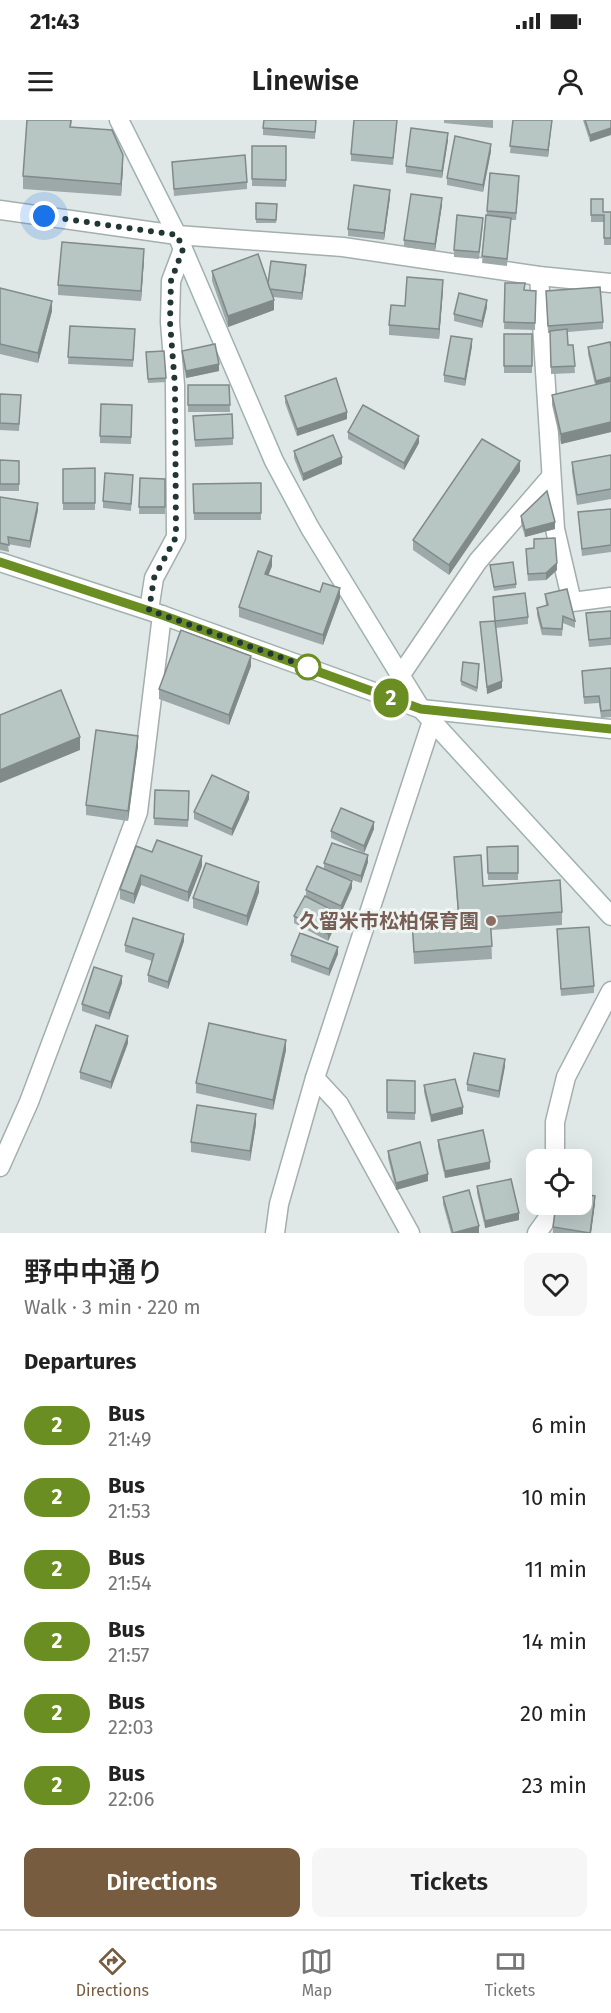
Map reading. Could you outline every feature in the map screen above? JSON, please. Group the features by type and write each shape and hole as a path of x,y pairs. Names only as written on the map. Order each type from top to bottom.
{"street":[{"path":"119,120 180,242 274,462 310,528 400,676 426,715 611,916"},
{"path":"0,210 180,242 343,247 539,276 611,283"},
{"path":"0,1167 28,1102 138,812 156,612 154,578 176,537 175,386 170,322 171,281 180,242"},
{"path":"539,276 555,529 572,602 611,597"},
{"path":"400,676 478,561 550,478"},
{"path":"0,562 156,612 426,715 611,729"},
{"path":"275,1233 279,1204 315,1078 426,715"},
{"path":"555,1149 555,1122 566,1077 611,992"},
{"path":"315,1078 339,1104 410,1233"},
{"path":"537,1233 549,1215"}],"building":[{"path":"27,120 71,120 70,127 112,130 123,155 121,184 23,176"},
{"path":"264,120 316,120 315,132 263,128"},
{"path":"354,120 397,120 393,158 351,154"},
{"path":"513,120 552,120 548,150 510,146"},
{"path":"585,120 611,120 611,128 590,135"},
{"path":"411,128 448,133 442,171 406,166"},
{"path":"455,136 491,144 483,185 447,178"},
{"path":"252,146 286,146 286,180 252,179"},
{"path":"245,155 247,182 174,189 172,162"},
{"path":"490,173 519,176 516,213 487,211"},
{"path":"354,185 390,190 384,233 348,229"},
{"path":"411,194 442,198 435,244 404,240"},
{"path":"591,199 603,199 603,212 611,212 611,238 604,238 604,215 591,215"},
{"path":"256,203 277,204 276,220 256,219"},
{"path":"457,215 483,218 479,252 454,250"},
{"path":"486,215 511,218 507,259 482,256"},
{"path":"62,242 144,249 141,291 58,285"},
{"path":"258,254 274,300 228,316 212,271"},
{"path":"271,261 306,265 302,293 270,289 268,283"},
{"path":"407,277 443,280 439,329 389,325 391,305 405,306"},
{"path":"505,283 525,283 524,290 536,291 535,323 504,322"},
{"path":"600,287 603,322 548,326 546,291"},
{"path":"0,288 52,301 38,353 0,344"},
{"path":"459,293 487,300 482,321 454,314"},
{"path":"70,326 135,329 133,360 68,357"},
{"path":"567,329 568,345 573,345 575,366 551,367 550,331"},
{"path":"504,334 532,334 532,366 504,366"},
{"path":"451,336 472,339 465,379 444,375"},
{"path":"610,342 611,377 596,381 588,347"},
{"path":"215,344 219,364 186,371 182,351"},
{"path":"164,351 166,378 148,379 146,352"},
{"path":"336,378 347,412 297,429 285,396"},
{"path":"611,381 611,422 561,434 552,395"},
{"path":"188,385 229,385 230,405 188,405"},
{"path":"0,394 21,395 19,424 0,423"},
{"path":"101,404 132,405 131,437 100,436"},
{"path":"363,405 419,436 404,463 348,432"},
{"path":"232,414 233,438 195,440 193,416"},
{"path":"333,435 342,457 303,474 294,451"},
{"path":"482,439 520,461 449,565 413,540"},
{"path":"611,455 611,489 577,495 572,462"},
{"path":"0,460 19,461 19,484 0,484"},
{"path":"95,468 95,503 63,503 63,469"},
{"path":"105,473 133,475 131,504 103,501"},
{"path":"140,478 165,479 165,507 139,507"},
{"path":"261,483 261,513 194,513 193,484"},
{"path":"547,491 555,522 525,530 521,516"},
{"path":"0,497 38,503 30,541 8,537 9,545 0,543"},
{"path":"611,509 611,545 582,549 578,512"},
{"path":"555,538 557,563 546,573 528,574 526,549 534,548 534,539"},
{"path":"258,551 272,556 265,574 320,592 323,583 340,588 323,635 239,607"},
{"path":"513,562 516,584 494,587 490,565"},
{"path":"567,589 575,621 563,616 562,629 542,628 537,608 548,605 545,594"},
{"path":"525,593 528,617 495,621 493,597"},
{"path":"611,611 611,638 589,640 586,613"},
{"path":"495,621 502,681 487,687 480,622"},
{"path":"181,630 251,656 229,715 159,689"},
{"path":"463,662 479,664 477,688 461,681"},
{"path":"611,668 611,710 601,711 599,696 584,697 582,671"},
{"path":"61,690 80,737 0,770 0,715"},
{"path":"96,730 138,736 128,811 86,805"},
{"path":"212,775 249,792 232,829 194,812"},
{"path":"155,790 189,791 188,820 154,818"},
{"path":"341,808 374,822 364,846 331,831"},
{"path":"157,840 202,856 188,892 141,875 134,894 120,889 136,846 152,852"},
{"path":"332,843 368,855 361,876 324,863"},
{"path":"518,846 518,873 488,873 487,847"},
{"path":"481,855 483,886 560,880 562,912 490,917 492,946 414,952 412,921 459,918 454,857"},
{"path":"206,863 259,882 247,916 193,898"},
{"path":"317,866 352,881 341,906 306,890"},
{"path":"305,896 338,913 328,934 294,916"},
{"path":"133,918 184,934 168,982 148,975 154,954 125,945"},
{"path":"589,927 594,986 561,989 557,929"},
{"path":"300,933 338,947 329,969 291,955"},
{"path":"94,967 122,976 109,1013 82,1004"},
{"path":"209,1023 286,1040 273,1100 196,1083"},
{"path":"96,1025 128,1036 111,1082 80,1072"},
{"path":"474,1053 505,1059 499,1091 467,1084"},
{"path":"455,1079 463,1107 431,1115 424,1085"},
{"path":"387,1080 415,1081 415,1113 387,1112"},
{"path":"197,1105 256,1114 250,1151 191,1142"},
{"path":"483,1130 490,1162 445,1171 438,1140"},
{"path":"420,1142 428,1174 396,1183 388,1151"},
{"path":"511,1179 519,1213 485,1221 477,1186"},
{"path":"469,1190 479,1226 453,1233 443,1197"},
{"path":"592,1196 595,1196 590,1233 553,1227 555,1215 592,1215"}],"bus line":[{"name":"2","path":"0,562 162,615 421,709 611,729"}],"place":[{"name":"久留米市松柏保育園","path":"491,921"}],"route":[{"path":"44,216 177,235 183,249 171,281 170,322 175,386 176,537 154,578 149,610 313,669 308,667"}]}
